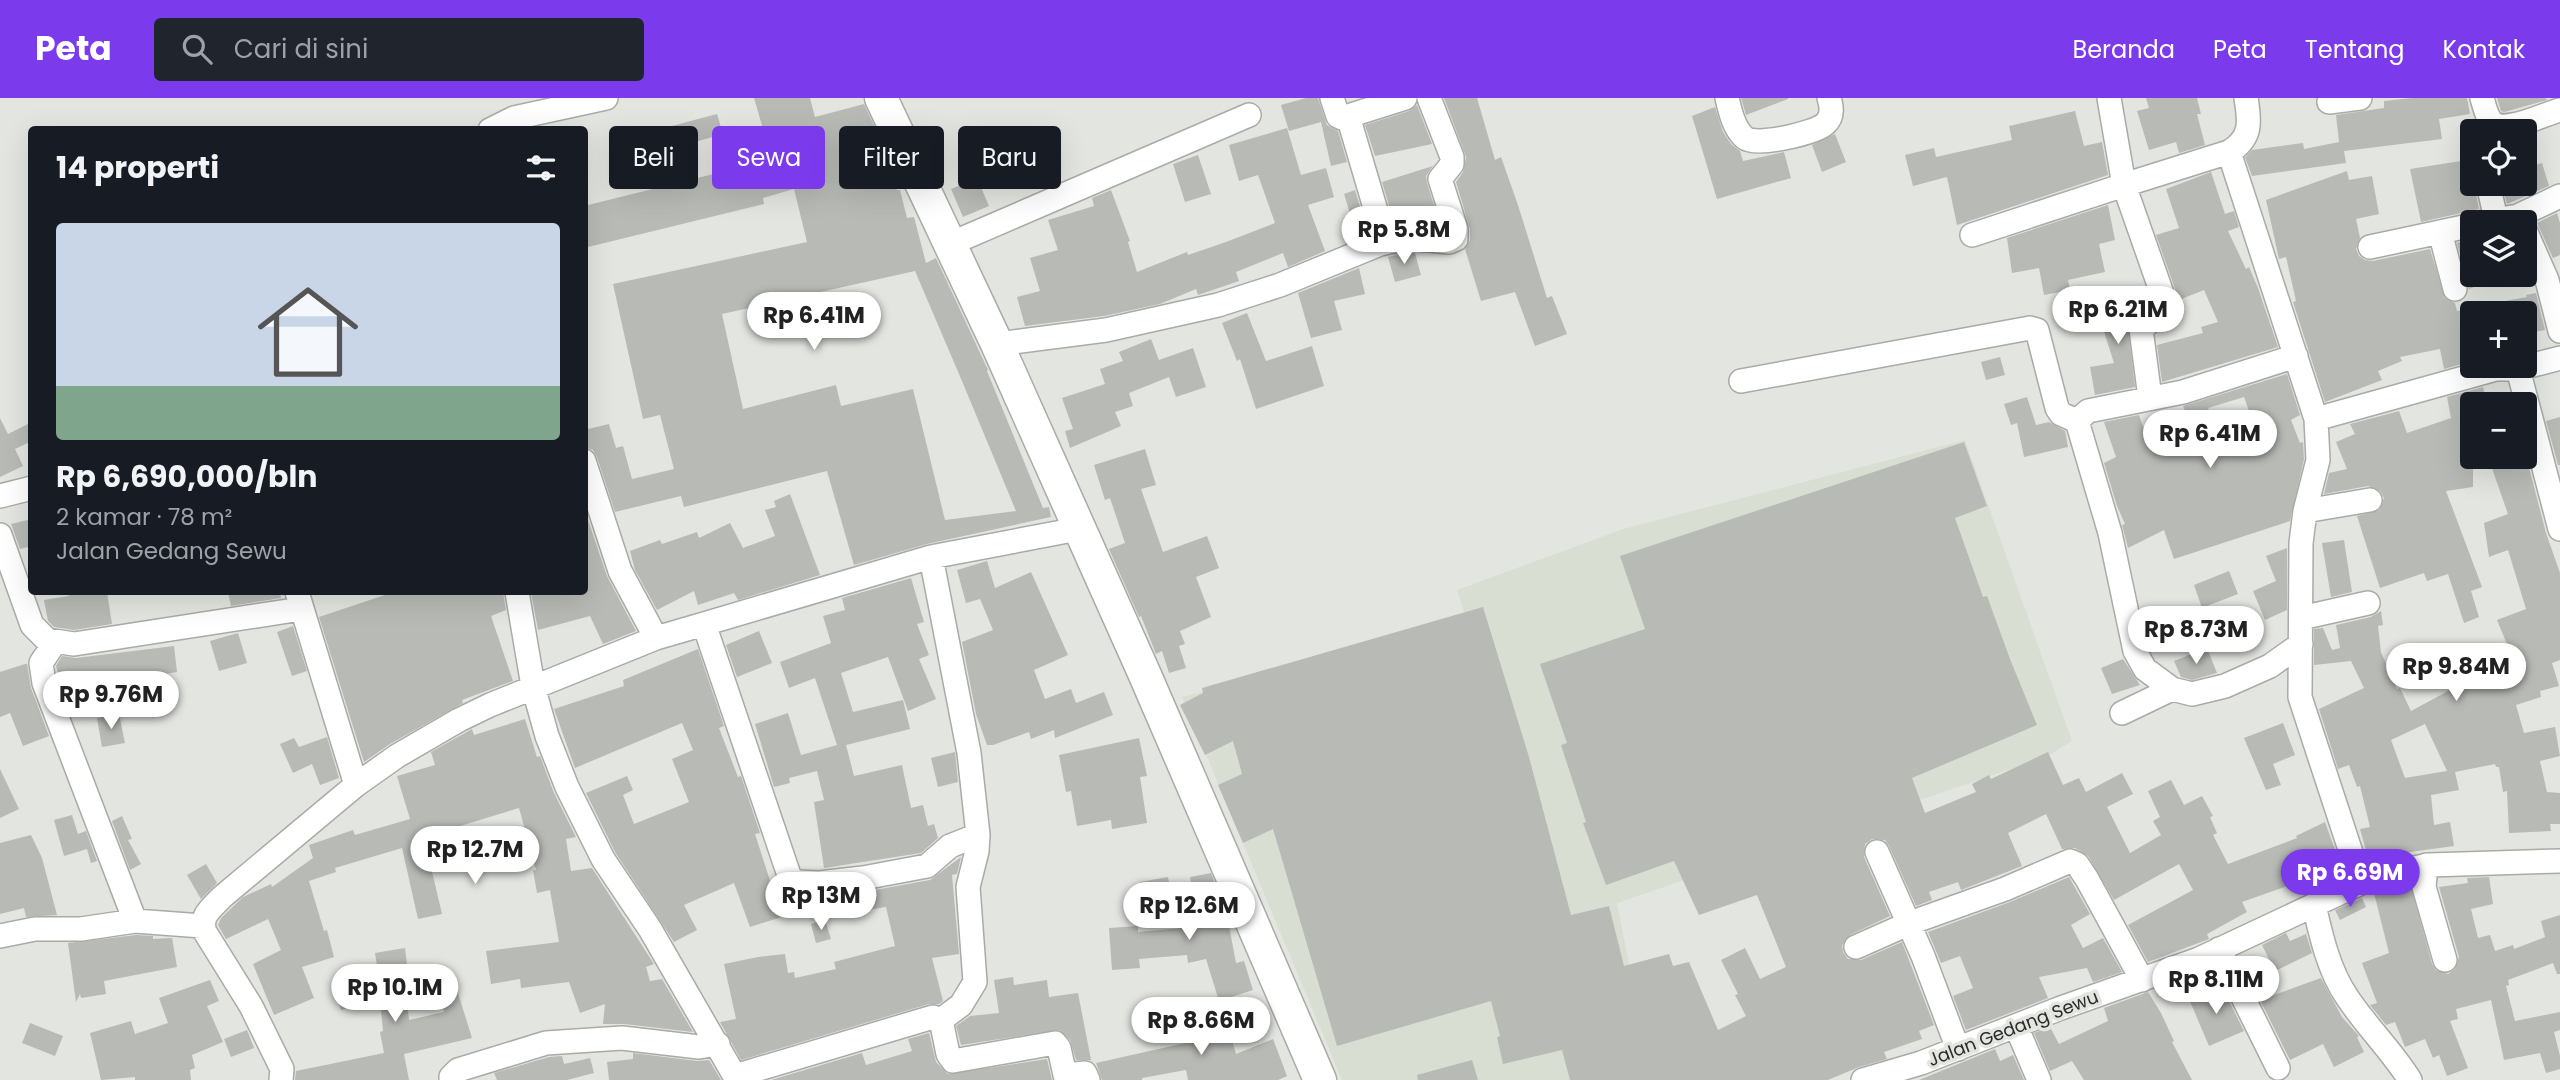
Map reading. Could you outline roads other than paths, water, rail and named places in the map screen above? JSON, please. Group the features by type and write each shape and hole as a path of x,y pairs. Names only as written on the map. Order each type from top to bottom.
{"main road":[{"path":"881,98 997,344 1145,675 1320,1080"}],"street":[{"path":"498,126 514,118 606,98"},
{"path":"1332,98 1338,116 1342,118 1405,98"},
{"path":"997,344 1106,330 1218,304 1280,285 1380,244 1408,238 1449,242 1456,239 1456,229 1440,179 1452,164 1452,157 1429,98"},
{"path":"1727,98 1735,124 1742,135 1753,142 1821,127 1827,122 1831,112 1829,98"},
{"path":"2109,98 2124,185 2165,302 2158,315 2141,330 2150,398"},
{"path":"1972,235 2228,152 2239,146 2248,130 2246,98"},
{"path":"2329,102 2360,98"},
{"path":"2482,98 2490,121 2497,125 2513,126 2560,110"},
{"path":"950,244 1249,114"},
{"path":"1348,116 1384,238 1380,244"},
{"path":"2228,152 2316,419 2318,460 2305,511 2301,543 2300,697 2361,883"},
{"path":"2533,210 2560,196"},
{"path":"2370,247 2460,228"},
{"path":"2440,232 2455,289"},
{"path":"2537,265 2547,280 2560,331"},
{"path":"1741,381 2030,328 2036,330 2057,408 2061,414 2077,421 2110,533 2135,651 2145,669 2172,689 2192,694 2225,686 2270,666 2301,644"},
{"path":"2077,421 2088,411 2183,392 2296,356"},
{"path":"2537,364 2560,358"},
{"path":"2316,419 2464,378"},
{"path":"2520,378 2559,517"},
{"path":"588,473 620,571 656,638"},
{"path":"0,496 28,489"},
{"path":"2305,511 2370,500"},
{"path":"282,1080 282,1069 251,1006 202,926 204,916 222,897 356,785 397,756 459,720 533,686 656,638 931,557 1078,529"},
{"path":"0,535 32,625 47,640 55,642 74,645 299,600 356,785"},
{"path":"931,557 970,753 978,835 968,887 975,982 961,1005 941,1020"},
{"path":"518,595 533,686 547,736 579,813 603,859 650,929 736,1078 933,1017 941,1020"},
{"path":"2301,618 2368,603"},
{"path":"705,624 790,878 798,883 819,883 927,866 950,846 978,835"},
{"path":"55,642 41,663 44,683 135,921"},
{"path":"2122,713 2172,689"},
{"path":"1877,852 1910,923 1958,1049"},
{"path":"1856,947 1910,923 2073,861 2087,879 2142,980"},
{"name":"Jalan Gedang Sewu","path":"1863,1080 1925,1072 1958,1049 2219,949 2361,883 2394,872 2426,865 2560,861"},
{"path":"2426,865 2424,887 2445,960"},
{"path":"2314,905 2322,939 2335,975 2347,997 2410,1080"},
{"path":"0,936 35,929 81,929 135,921 202,926"},
{"path":"2219,949 2278,1068"},
{"path":"941,1020 947,1054 953,1061 1055,1043 1059,1048 1065,1075 1085,1073 1088,1080"},
{"path":"2016,1026 2039,1080"},
{"path":"451,1080 458,1070 546,1043 622,1038 699,1047 718,1044"}]}
